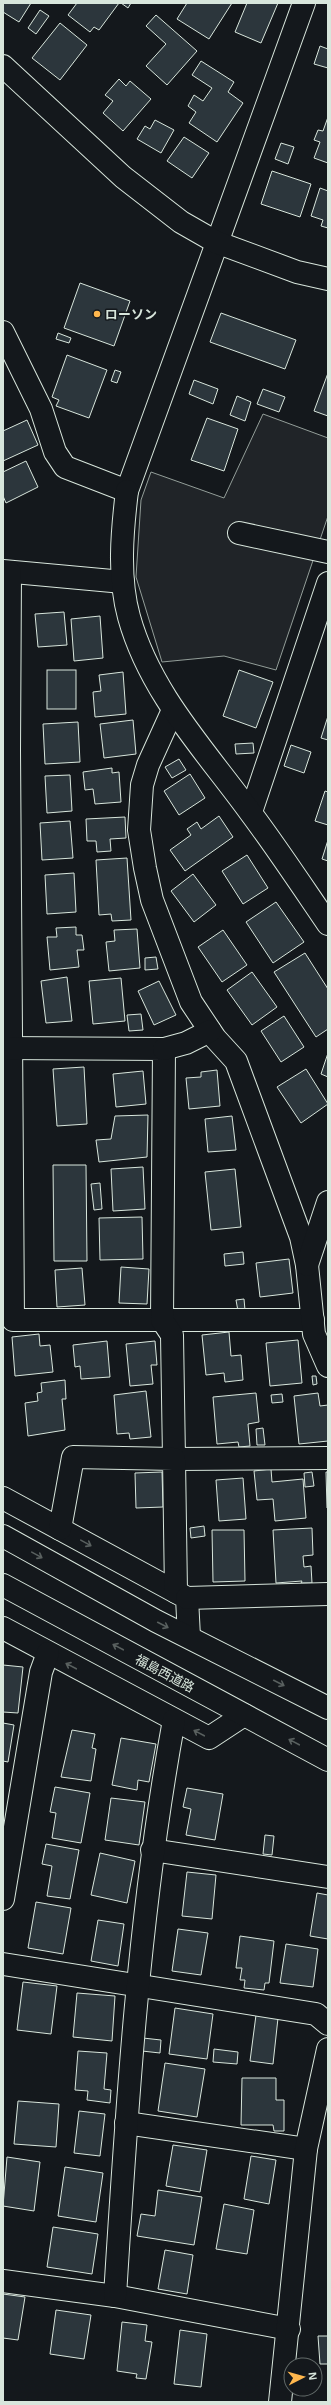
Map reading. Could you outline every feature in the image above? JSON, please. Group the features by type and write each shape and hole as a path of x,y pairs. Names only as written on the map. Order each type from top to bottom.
{"main road":[{"path":"304,3 216,242 127,491 122,534 123,582 129,617 141,651 156,681 174,710 251,812 328,924"},
{"path":"5,74 123,177 181,222 216,242 297,272 328,279"},
{"path":"3,332 41,409 55,452 65,467 127,491"},
{"path":"239,533 328,552"},
{"path":"123,582 7,572 6,896 8,1320 313,1320"},
{"path":"251,812 328,583"},
{"path":"174,710 148,765 142,785 139,830 152,900 191,1002 210,1031 236,1061 301,1237 307,1265 314,1334 328,1366"},
{"path":"7,1048 164,1049 186,1043 210,1031"},
{"path":"164,1049 162,1320 172,1335 174,1459 182,1595 189,1638"},
{"path":"307,1265 328,1202"},
{"path":"60,1529 73,1458 328,1458"},
{"path":"3,1498 182,1595 328,1594"},
{"path":"3,1536 189,1638 328,1708"},
{"name":"福島西道路","path":"3,1585 328,1760"},
{"path":"3,1628 209,1738 244,1715"},
{"path":"3,1900 41,1672 48,1653"},
{"path":"115,2296 136,1985 152,1850 174,1720"},
{"path":"152,1850 328,1877"},
{"path":"3,1964 316,2014 328,2024"},
{"path":"280,2402 289,2329 306,2149 328,2049"},
{"path":"126,2123 306,2149"},
{"path":"3,2281 115,2296 289,2329"}],"shaded area":[{"path":"263,414 328,438 328,516 276,670 224,656 162,662 136,577 141,500 151,472 224,498"}],"building":[{"path":"3,3 31,3 19,22 3,12"},
{"path":"77,3 119,3 99,30 94,27 90,32 68,15"},
{"path":"121,3 131,3 128,8"},
{"path":"187,3 232,3 209,39 177,19"},
{"path":"247,3 278,3 261,43 235,32"},
{"path":"40,10 49,16 36,34 28,28"},
{"path":"156,15 197,51 167,85 146,66 166,44 146,26"},
{"path":"60,23 87,45 60,80 32,58"},
{"path":"320,46 328,49 328,68 314,64"},
{"path":"201,61 234,82 228,92 243,103 217,142 189,123 196,112 188,106 194,95 203,101 212,88 192,75"},
{"path":"119,79 126,86 130,81 151,99 123,131 103,113 113,101 105,95"},
{"path":"328,117 328,163 314,158 320,142 314,140 318,130 323,131"},
{"path":"155,120 174,130 161,153 137,139 145,126 150,129"},
{"path":"184,137 209,153 192,178 167,161"},
{"path":"281,143 294,147 288,164 275,159"},
{"path":"272,171 311,184 300,217 261,204"},
{"path":"320,188 328,191 328,228 321,226 323,220 311,216"},
{"name":"ローソン","path":"80,283 130,301 114,346 64,328"},
{"path":"221,313 296,340 285,369 210,342"},
{"path":"58,333 71,338 69,343 56,339"},
{"path":"67,355 107,370 89,418 56,406 59,400 52,397"},
{"path":"115,370 121,372 117,383 111,381"},
{"path":"328,373 328,416 314,411"},
{"path":"194,380 218,389 213,404 189,394"},
{"path":"263,389 285,397 279,412 257,404"},
{"path":"237,396 251,402 245,421 230,415"},
{"path":"207,418 238,429 224,471 191,460"},
{"path":"27,420 38,445 3,461 3,431"},
{"path":"26,461 38,487 6,503 3,496 3,472"},
{"path":"64,612 67,645 38,647 35,614"},
{"path":"100,616 103,658 74,661 71,619"},
{"path":"47,670 76,670 76,709 47,709"},
{"path":"239,670 273,682 256,728 223,716"},
{"path":"123,672 126,714 95,717 93,692 101,691 99,675"},
{"path":"328,716 328,740 321,738"},
{"path":"133,720 136,754 104,758 100,724"},
{"path":"78,722 80,762 45,764 43,724"},
{"path":"253,743 254,753 236,754 235,744"},
{"path":"291,745 311,752 304,773 284,766"},
{"path":"179,759 186,770 172,778 165,767"},
{"path":"112,768 112,773 119,772 121,802 95,804 93,789 85,790 83,772"},
{"path":"190,774 205,798 179,815 164,791"},
{"path":"70,775 72,811 47,813 45,776"},
{"path":"325,791 328,792 328,825 315,821"},
{"path":"219,816 233,837 185,871 170,850 191,835 187,829 197,822 201,829"},
{"path":"125,817 126,838 110,839 111,851 97,852 96,841 87,841 86,819"},
{"path":"70,821 73,858 42,860 40,823"},
{"path":"328,840 328,861 322,859"},
{"path":"247,855 268,888 243,904 222,871"},
{"path":"127,858 131,920 112,921 111,914 99,915 96,860"},
{"path":"74,873 76,912 47,914 45,875"},
{"path":"193,874 216,905 194,922 171,891"},
{"path":"276,902 304,942 273,963 246,922"},
{"path":"76,927 76,935 82,935 84,950 77,950 79,967 50,970 47,937 57,937 56,928"},
{"path":"137,929 140,968 109,971 106,942 115,941 114,930"},
{"path":"223,930 247,965 222,982 198,947"},
{"path":"305,953 328,989 328,1029 316,1037 274,972"},
{"path":"156,957 158,969 145,970 145,958"},
{"path":"252,972 277,1007 252,1025 227,990"},
{"path":"67,977 72,1021 46,1023 41,981"},
{"path":"121,978 125,1021 93,1024 89,981"},
{"path":"159,981 176,1015 154,1025 138,991"},
{"path":"141,1014 143,1030 129,1031 127,1015"},
{"path":"284,1016 304,1047 281,1062 261,1031"},
{"path":"328,1053 328,1077 321,1074"},
{"path":"84,1067 87,1124 57,1126 53,1069"},
{"path":"306,1069 328,1104 301,1123 277,1087"},
{"path":"217,1070 220,1106 189,1109 186,1078 201,1077 201,1072"},
{"path":"143,1071 146,1104 116,1107 113,1074"},
{"path":"148,1115 147,1157 99,1162 96,1140 111,1139 115,1116"},
{"path":"232,1116 236,1150 208,1152 205,1119"},
{"path":"53,1165 86,1165 87,1261 54,1261"},
{"path":"143,1167 145,1209 113,1211 111,1169"},
{"path":"235,1169 241,1227 211,1230 205,1172"},
{"path":"100,1183 102,1209 94,1210 91,1184"},
{"path":"142,1217 143,1259 100,1260 99,1218"},
{"path":"243,1252 244,1264 225,1266 224,1254"},
{"path":"289,1259 293,1293 260,1297 256,1263"},
{"path":"121,1267 149,1269 147,1304 119,1303"},
{"path":"82,1268 85,1305 57,1307 55,1270"},
{"path":"244,1299 245,1310 238,1311 236,1300"},
{"path":"229,1332 231,1356 241,1355 243,1380 225,1382 224,1373 206,1375 202,1335"},
{"path":"39,1334 40,1346 50,1345 53,1372 15,1376 12,1337"},
{"path":"298,1340 302,1383 270,1386 266,1343"},
{"path":"107,1341 110,1377 81,1379 80,1366 75,1367 73,1345"},
{"path":"155,1341 157,1365 151,1365 153,1384 130,1386 126,1344"},
{"path":"312,1376 316,1376 317,1384 313,1385"},
{"path":"65,1380 66,1399 62,1399 65,1430 28,1436 25,1403 38,1401 37,1393 42,1392 41,1383"},
{"path":"146,1391 151,1437 130,1439 129,1433 117,1434 114,1395"},
{"path":"256,1393 259,1422 248,1424 250,1446 239,1447 238,1442 217,1444 213,1397"},
{"path":"318,1393 320,1406 328,1405 328,1441 299,1444 294,1396"},
{"path":"282,1394 283,1402 272,1403 271,1395"},
{"path":"263,1428 265,1445 257,1445 256,1429"},
{"path":"271,1469 272,1482 303,1479 306,1518 275,1521 273,1499 257,1500 254,1471"},
{"path":"162,1472 163,1507 136,1508 135,1473"},
{"path":"312,1472 314,1486 305,1487 304,1473"},
{"path":"326,1472 328,1472 328,1508 327,1508"},
{"path":"243,1478 246,1519 219,1521 216,1480"},
{"path":"204,1526 205,1536 191,1538 190,1528"},
{"path":"312,1528 313,1555 303,1556 304,1567 311,1566 312,1583 301,1583 302,1581 276,1583 273,1530"},
{"path":"212,1530 244,1530 245,1581 213,1582"},
{"path":"3,1665 23,1667 18,1713 3,1712"},
{"path":"3,1723 14,1725 8,1762 3,1761"},
{"path":"72,1730 95,1734 92,1748 96,1749 91,1781 61,1777"},
{"path":"121,1738 156,1744 149,1782 138,1780 137,1790 112,1785"},
{"path":"55,1787 90,1793 81,1843 52,1838 56,1813 50,1812"},
{"path":"187,1788 223,1794 215,1840 186,1835 191,1809 183,1807"},
{"path":"111,1798 145,1802 139,1845 105,1840"},
{"path":"265,1835 274,1836 272,1855 263,1854"},
{"path":"46,1844 79,1850 70,1899 47,1896 52,1866 42,1864"},
{"path":"100,1853 135,1861 127,1903 91,1895"},
{"path":"187,1872 216,1875 212,1919 182,1916"},
{"path":"317,1893 328,1895 328,1939 310,1936"},
{"path":"36,1902 71,1908 63,1954 28,1948"},
{"path":"98,1920 124,1924 118,1966 91,1961"},
{"path":"178,1929 208,1933 201,1975 172,1971"},
{"path":"240,1936 274,1941 269,1983 265,1983 264,1990 244,1988 245,1980 240,1980 242,1968 236,1968"},
{"path":"286,1944 318,1949 313,1987 280,1983"},
{"path":"23,1982 57,1986 51,2034 17,2030"},
{"path":"77,1993 115,1996 112,2041 73,2037"},
{"path":"175,2008 213,2014 207,2059 169,2054"},
{"path":"256,2015 278,2018 273,2064 250,2061"},
{"path":"143,2038 161,2040 160,2053 142,2051"},
{"path":"214,2049 238,2052 237,2064 213,2062"},
{"path":"78,2051 107,2053 104,2089 111,2090 110,2103 87,2100 88,2091 75,2090"},
{"path":"165,2063 205,2069 197,2117 158,2111"},
{"path":"242,2078 276,2078 276,2100 284,2100 284,2131 274,2131 273,2125 241,2125"},
{"path":"18,2101 59,2104 56,2147 14,2144"},
{"path":"79,2111 105,2114 100,2156 74,2153"},
{"path":"173,2145 207,2150 200,2192 166,2186"},
{"path":"251,2156 276,2160 269,2204 244,2199"},
{"path":"7,2157 40,2162 34,2211 3,2206"},
{"path":"65,2167 103,2173 96,2222 58,2216"},
{"path":"158,2190 202,2197 194,2245 137,2236 141,2214 155,2216"},
{"path":"224,2204 254,2210 247,2254 216,2249"},
{"path":"53,2227 98,2234 92,2274 47,2267"},
{"path":"165,2250 193,2255 187,2294 158,2289"},
{"path":"3,2294 25,2297 18,2340 3,2338"},
{"path":"56,2310 91,2315 84,2359 50,2354"},
{"path":"122,2322 147,2325 145,2341 152,2342 146,2379 136,2378 137,2374 117,2371"},
{"path":"180,2330 207,2334 201,2387 174,2384"},
{"path":"318,2336 328,2336 328,2364 323,2364 323,2357 320,2357"}],"place":[{"name":"ローソン","path":"97,314"}]}
